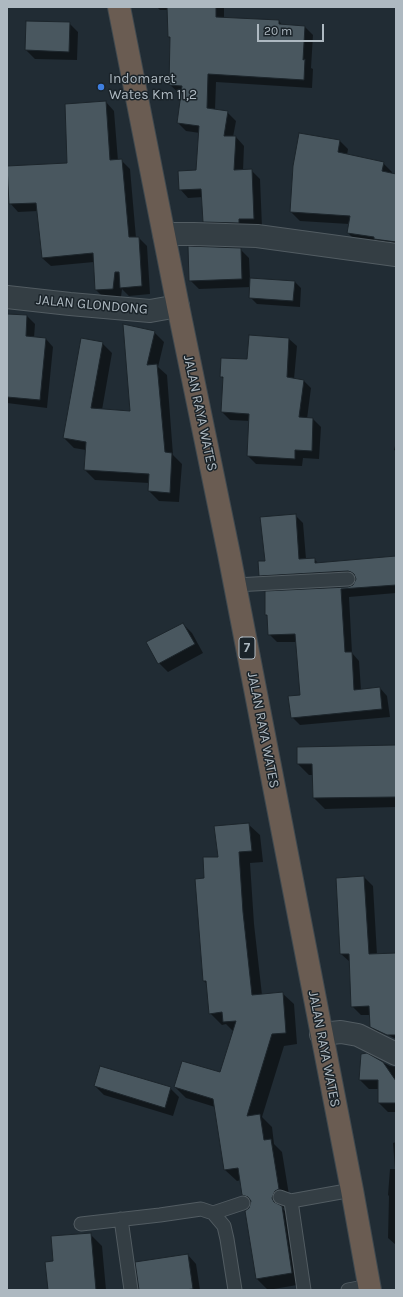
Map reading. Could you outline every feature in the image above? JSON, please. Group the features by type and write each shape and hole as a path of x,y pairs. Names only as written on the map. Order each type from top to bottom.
{"highway":[{"name":"JALAN RAYA WATES","path":"119,7 235,585 352,1190 369,1288"}],"street":[{"path":"164,234 258,236 396,255"},
{"name":"JALAN GLONDONG","path":"7,297 150,311 178,306"},
{"path":"321,1034 341,1032 358,1035 396,1054"}],"lane":[{"path":"235,585 348,579"},
{"path":"304,1290 286,1199 352,1190"},
{"path":"213,1213 244,1203"},
{"path":"81,1224 160,1216 202,1209 213,1213 224,1226 235,1290"},
{"path":"121,1219 131,1290"},
{"path":"348,1290 369,1288"}],"building":[{"path":"167,7 216,7 216,17 279,20 279,24 305,26 303,60 305,59 304,80 208,74 207,108 228,111 224,136 236,136 234,170 252,169 254,219 239,219 239,223 203,222 201,189 179,190 178,171 196,170 199,126 177,123 182,86 169,85 170,37 168,37"},
{"path":"26,21 70,22 69,52 25,50"},
{"path":"106,101 110,160 122,159 129,237 139,237 142,286 120,288 119,272 115,272 113,289 95,290 93,253 42,258 36,203 9,204 7,166 67,163 65,104"},
{"path":"299,133 340,140 338,152 384,162 382,171 396,174 396,242 347,233 350,216 290,212 293,166"},
{"path":"188,246 241,248 242,279 189,281"},
{"path":"250,278 295,281 293,301 249,298"},
{"path":"7,314 27,315 26,336 46,338 40,400 7,397"},
{"path":"123,324 155,331 147,365 157,364 165,452 172,453 170,493 148,491 149,474 84,470 86,442 63,438 81,338 103,342 91,408 130,411"},
{"path":"249,335 289,338 287,377 304,380 299,417 313,418 312,451 295,450 295,459 247,456 249,414 221,412 223,377 220,377 221,358 247,359"},
{"path":"296,514 299,559 315,558 315,563 396,556 396,585 341,589 345,652 352,652 354,690 380,687 382,709 291,718 288,696 300,695 295,634 268,635 267,615 265,615 265,591 348,587 353,585 356,579 354,574 348,571 259,576 258,561 265,561 260,517"},
{"path":"183,623 195,644 158,664 146,642"},
{"path":"396,745 396,797 313,798 312,764 297,764 297,747"},
{"path":"249,823 252,851 239,852 243,912 252,995 283,992 286,1033 272,1034 247,1116 260,1114 264,1140 271,1139 279,1189 275,1191 272,1198 274,1202 282,1206 292,1273 256,1279 245,1211 249,1208 251,1201 248,1197 242,1195 238,1168 224,1170 213,1099 174,1087 182,1061 220,1072 236,1021 223,1022 222,1012 209,1014 206,981 203,981 195,879 204,878 203,857 218,857 214,826"},
{"path":"364,876 369,954 396,953 396,1035 387,1035 370,1027 369,1006 351,1007 349,954 340,954 336,878"},
{"path":"367,1053 383,1062 396,1081 396,1103 378,1103 378,1080 359,1080 361,1054"},
{"path":"100,1066 171,1087 165,1108 94,1086"},
{"path":"91,1233 96,1290 48,1290 45,1262 53,1261 51,1236"},
{"path":"188,1254 193,1289 139,1290 135,1262"}],"place":[{"name":"Indomaret Wates Km 11,2","path":"101,87"}]}
